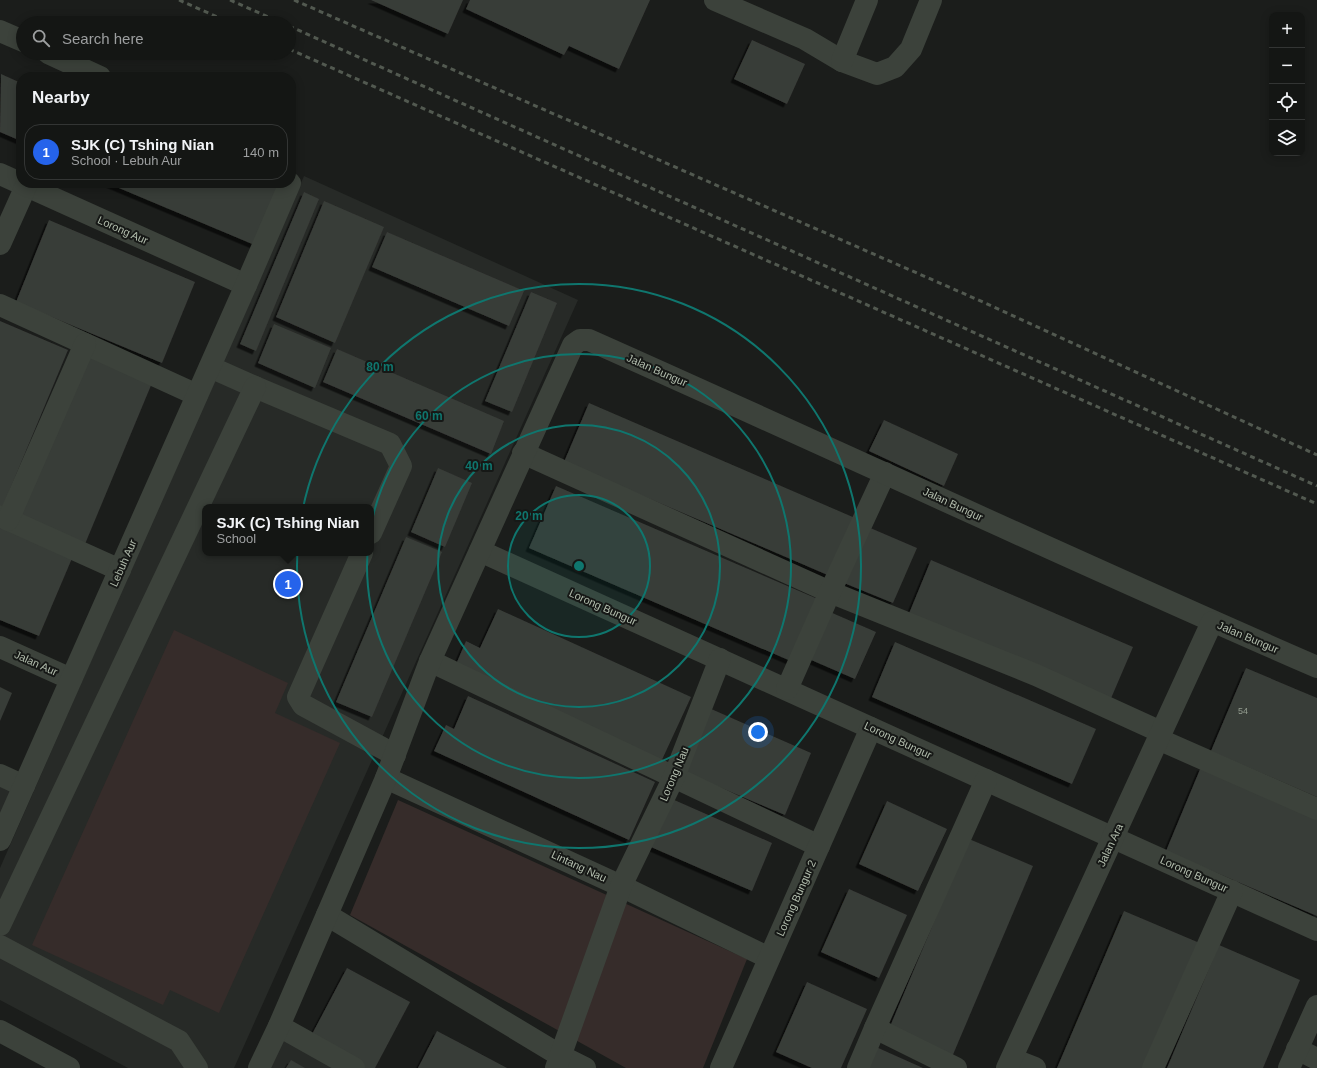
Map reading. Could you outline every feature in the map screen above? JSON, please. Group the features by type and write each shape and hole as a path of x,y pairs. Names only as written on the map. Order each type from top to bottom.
{"street":[{"path":"715,0 805,39 842,61 877,74 895,67 911,49 931,0"},
{"path":"842,61 867,0"},
{"path":"63,60 89,72"},
{"name":"Lorong Aur","path":"0,174 16,181"},
{"path":"0,244 25,188"},
{"name":"Lorong Aur","path":"30,188 246,285"},
{"name":"Lebuh Aur","path":"0,840 288,188"},
{"path":"0,305 198,395"},
{"name":"Jalan Bungur","path":"523,453 573,345 580,340 589,340 1212,622 1317,667"},
{"path":"85,344 4,518 120,570"},
{"path":"210,367 255,388 390,444 401,466 374,526"},
{"path":"0,925 255,388"},
{"path":"259,1068 279,1026 386,778 430,661 523,453 830,592 1036,674 1160,736 1317,809"},
{"path":"786,689 885,473"},
{"name":"Lorong Bungur","path":"480,551 1317,930"},
{"path":"361,556 298,697 304,705 394,755"},
{"name":"Jalan Ara","path":"1009,1063 1212,622"},
{"name":"Jalan Aur","path":"0,647 71,680"},
{"name":"Lorong Nau","path":"558,1062 622,886 674,777 720,659"},
{"path":"430,661 819,846"},
{"name":"Lorong Bungur 2","path":"721,1068 871,728"},
{"path":"0,775 24,786"},
{"name":"Lintang Nau","path":"386,778 622,886 770,958"},
{"path":"858,1068 986,780"},
{"path":"1153,1068 1232,891"},
{"path":"327,915 558,1062 585,1068"},
{"path":"0,946 179,1041 197,1068"},
{"path":"1317,1006 1293,1059 1317,1059"},
{"path":"279,1026 354,1068"},
{"path":"875,1028 956,1068"},
{"path":"0,1031 69,1068"},
{"path":"1009,1063 1035,1068"}],"shaded area":[{"path":"304,176 578,300 234,1068 128,1068 0,1000 0,868"},
{"path":"174,630 288,683 275,713 340,743 219,1013 170,990 163,1005 32,945"},
{"path":"0,783 13,789 0,818"},
{"path":"398,800 747,959 703,1068 626,1068 350,915"},
{"path":"284,1039 337,1068 270,1068"}],"building":[{"path":"371,0 463,0 448,34"},
{"path":"470,0 650,0 619,69 569,46 564,55 466,9"},
{"path":"752,40 805,64 787,104 734,79"},
{"path":"1,74 16,81 16,139 0,132"},
{"path":"119,188 281,188 257,246"},
{"path":"304,192 319,199 256,351 240,344"},
{"path":"324,201 384,227 335,343 276,317"},
{"path":"49,220 195,282 162,363 16,302"},
{"path":"387,232 524,291 509,326 372,267"},
{"path":"531,292 557,303 512,412 485,401"},
{"path":"0,321 68,350 3,506 0,505"},
{"path":"274,324 331,348 315,388 258,363"},
{"path":"337,349 504,421 491,454 323,382"},
{"path":"87,355 152,383 85,544 20,517"},
{"path":"589,403 855,518 830,576 564,462"},
{"path":"884,420 958,454 944,486 869,451"},
{"path":"438,468 472,483 445,547 411,532"},
{"path":"556,486 820,600 793,662 529,548"},
{"path":"0,525 73,556 39,636 0,620"},
{"path":"868,527 917,548 893,603 844,583"},
{"path":"406,537 442,552 372,717 336,702"},
{"path":"931,560 1133,647 1109,703 908,616"},
{"path":"498,609 691,697 660,764 454,669 466,641 480,648"},
{"path":"830,612 876,632 855,679 809,659"},
{"path":"895,642 1096,729 1072,784 872,697"},
{"path":"1246,668 1317,698 1317,797 1211,751"},
{"path":"0,687 12,693 0,721"},
{"path":"468,696 655,782 629,840 434,751 446,725 454,729"},
{"path":"709,708 811,753 785,815 682,771"},
{"path":"1201,767 1317,817 1317,916 1166,851"},
{"path":"672,799 772,843 752,891 651,847"},
{"path":"887,801 947,829 918,891 859,864"},
{"path":"969,839 1033,866 949,1064 886,1036"},
{"path":"849,889 907,915 879,978 821,952"},
{"path":"1124,911 1202,944 1150,1068 1057,1068"},
{"path":"1219,945 1300,980 1263,1068 1167,1068"},
{"path":"347,968 410,1002 375,1068 364,1068 310,1038"},
{"path":"807,982 867,1009 841,1068 812,1068 776,1052"},
{"path":"437,1031 458,1042 507,1068 418,1068"},
{"path":"876,1047 923,1068 867,1068"},
{"path":"291,1060 305,1068 286,1068"}],"railway":[{"path":"179,0 215,16"},
{"path":"230,0 266,16"},
{"path":"294,0 983,302 1317,455"},
{"path":"296,29 1317,486"},
{"path":"296,52 1317,504"}],"place":[{"name":"SJK (C) Tshing Nian","path":"288,584"}]}
